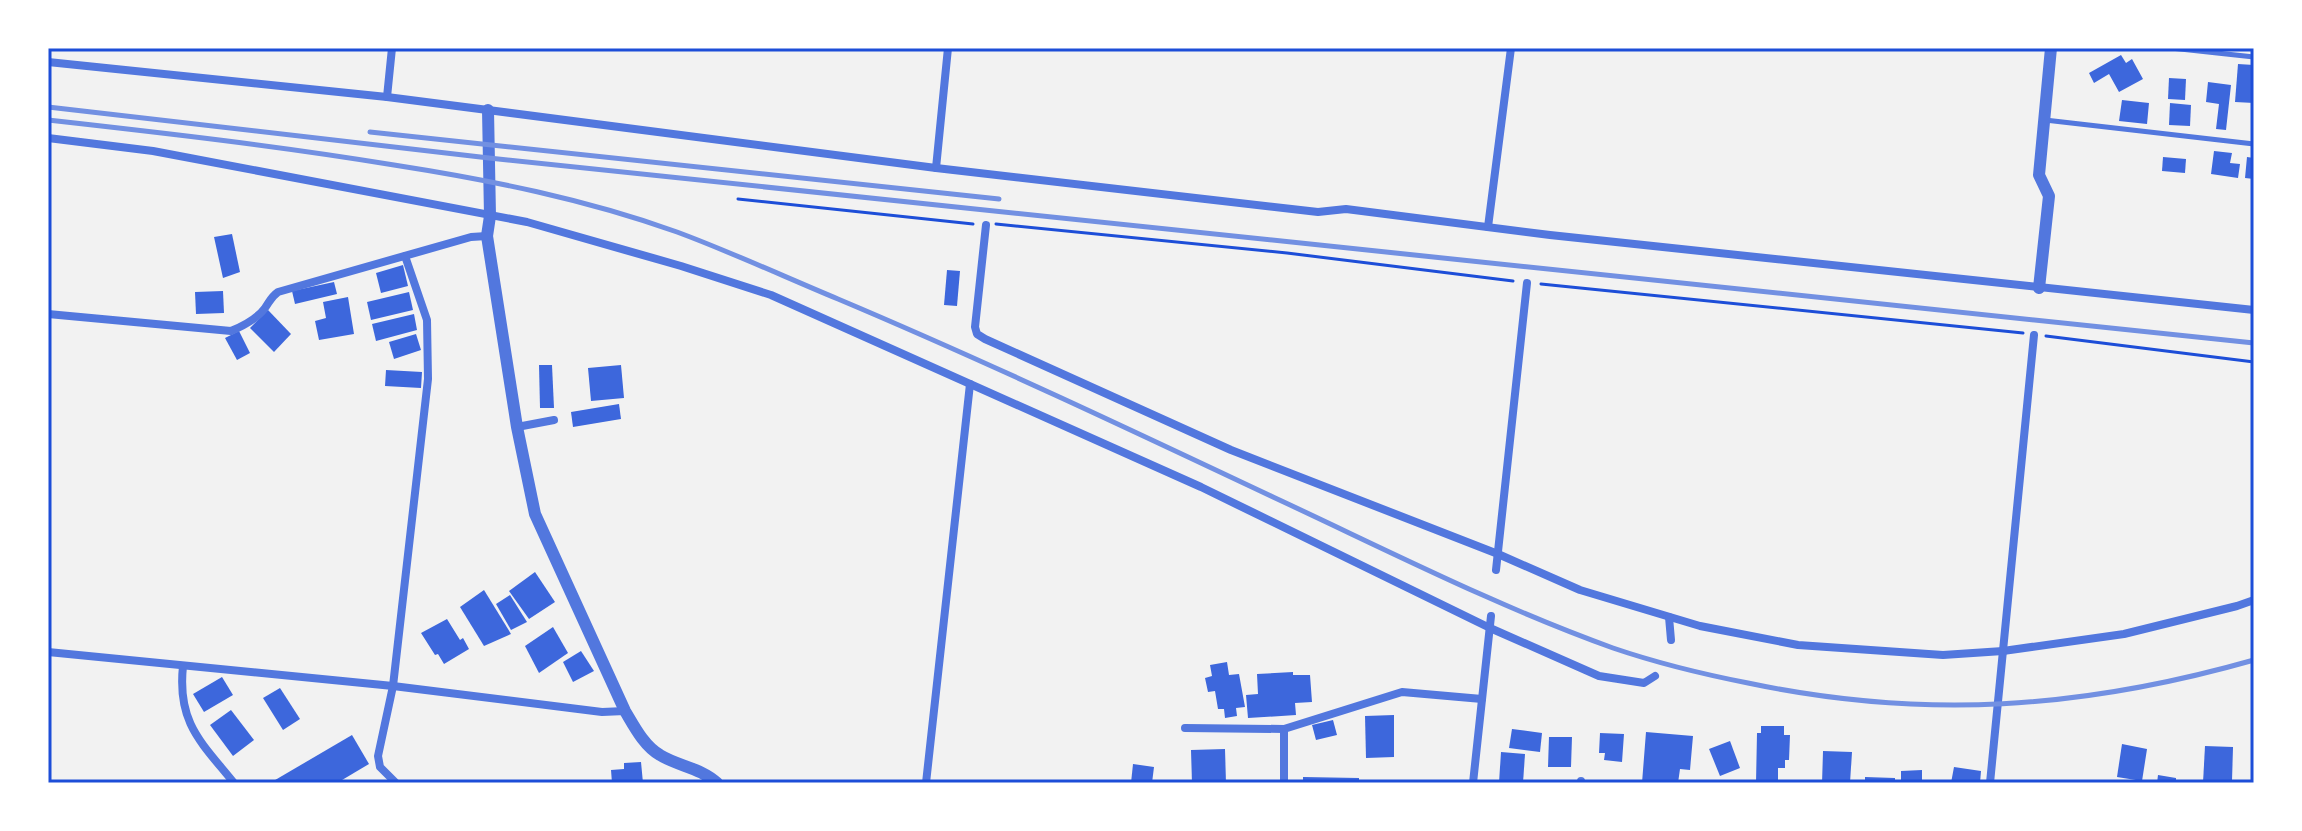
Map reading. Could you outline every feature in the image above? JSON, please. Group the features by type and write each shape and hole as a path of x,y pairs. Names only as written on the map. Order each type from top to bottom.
{"street":[{"path":"387,97 392,48"},
{"path":"936,168 948,48"},
{"path":"1488,227 1511,48"},
{"path":"2039,288 2049,196 2039,175 2051,48"},
{"path":"48,62 387,97 936,168 1318,212 1346,209 2254,310"},
{"path":"488,110 490,216 487,236 517,427 535,514 625,711 642,737 658,755 709,776 717,783"},
{"path":"48,138 153,151 527,222 771,295 1201,487 1490,628 1599,676 1644,683 1655,676"},
{"path":"986,225 975,327 977,334 985,339 1231,450 1498,554 1580,590 1669,617 1798,645 1943,655 2003,651 2124,634 2254,600"},
{"path":"48,314 231,331 256,317 278,292 471,237 487,236"},
{"path":"396,783 380,767 378,756 393,686 428,379 427,320 405,256"},
{"path":"1496,570 1527,283"},
{"path":"1990,783 2034,335"},
{"path":"926,783 970,384"},
{"path":"517,427 554,420"},
{"path":"1473,783 1491,616"},
{"path":"1669,617 1671,640"},
{"path":"48,652 393,686 602,712 625,711"},
{"path":"183,666 187,718 191,729 234,783"},
{"path":"1185,728 1284,729 1402,692 1482,699"},
{"path":"1284,729 1284,783"}],"lane":[{"path":"2171,48 2254,57"},
{"path":"2044,120 2254,144"}],"path":[{"path":"738,199 1287,253 1527,283 2034,335 2254,362"}],"building":[{"path":"2121,55 2126,63 2132,59 2143,79 2119,92 2109,74 2094,83 2089,73"},
{"path":"2238,64 2254,65 2254,103 2235,102"},
{"path":"2169,78 2186,79 2185,100 2168,99"},
{"path":"2208,82 2231,85 2226,130 2216,129 2219,104 2206,102"},
{"path":"2122,100 2149,103 2147,124 2119,121"},
{"path":"2170,103 2191,105 2190,126 2169,125"},
{"path":"2214,151 2232,153 2230,163 2240,164 2238,178 2211,174"},
{"path":"2163,157 2186,159 2185,173 2162,171"},
{"path":"2247,157 2254,158 2254,179 2245,178"},
{"path":"232,234 240,272 223,278 214,237"},
{"path":"403,265 408,286 381,293 376,273"},
{"path":"947,270 960,271 957,306 944,305"},
{"path":"334,282 337,294 295,304 292,291"},
{"path":"223,291 224,313 196,314 195,292"},
{"path":"409,292 413,310 371,320 367,302"},
{"path":"348,297 354,334 319,340 315,321 326,318 323,302"},
{"path":"268,310 291,334 274,352 250,328"},
{"path":"414,314 417,330 376,341 372,324"},
{"path":"239,331 250,353 237,360 225,338"},
{"path":"416,334 421,350 394,359 389,342"},
{"path":"539,365 552,365 554,408 540,408"},
{"path":"621,365 624,398 591,401 588,368"},
{"path":"386,370 422,372 421,388 385,386"},
{"path":"619,404 621,419 573,427 571,412"},
{"path":"535,572 555,602 529,619 509,591"},
{"path":"484,590 511,634 484,646 460,607"},
{"path":"510,595 527,622 511,630 496,604"},
{"path":"447,619 469,649 444,664 421,633"},
{"path":"553,627 568,653 539,673 525,646"},
{"path":"581,651 594,671 573,682 563,662"},
{"path":"1227,662 1229,675 1239,674 1245,707 1236,708 1237,716 1225,718 1224,709 1218,709 1215,691 1208,692 1205,678 1212,676 1210,665"},
{"path":"1293,672 1293,675 1310,675 1312,702 1295,703 1296,715 1248,718 1246,695 1258,694 1257,674"},
{"path":"222,677 233,695 204,712 193,694"},
{"path":"280,688 300,719 283,730 263,698"},
{"path":"231,710 254,740 233,756 210,725"},
{"path":"1394,715 1394,757 1366,758 1365,716"},
{"path":"1333,720 1337,735 1316,740 1312,725"},
{"path":"1761,726 1784,726 1784,735 1790,735 1789,760 1785,760 1785,768 1778,768 1778,783 1756,783 1757,733 1761,733"},
{"path":"1512,729 1542,733 1540,752 1509,748"},
{"path":"1646,732 1693,736 1690,770 1680,769 1678,783 1642,783"},
{"path":"1600,733 1624,734 1622,762 1604,760 1605,753 1599,753"},
{"path":"352,735 369,764 337,783 270,783"},
{"path":"1549,737 1572,737 1571,767 1548,767"},
{"path":"1730,741 1740,768 1720,776 1709,749"},
{"path":"2122,744 2147,749 2142,781 2117,777"},
{"path":"2205,746 2233,747 2232,781 2203,783"},
{"path":"1225,749 1226,783 1192,783 1191,750"},
{"path":"1823,751 1852,752 1850,783 1822,783"},
{"path":"1501,752 1525,754 1523,783 1499,783"},
{"path":"641,762 643,783 612,783 611,770 624,769 624,763"},
{"path":"1133,764 1154,767 1152,783 1131,783"},
{"path":"1954,767 1981,771 1980,783 1951,783"},
{"path":"1922,770 1922,783 1901,783 1901,771"},
{"path":"2158,775 2176,778 2176,783 2157,783"},
{"path":"1303,777 1359,778 1359,783 1303,783"},
{"path":"1865,777 1895,778 1895,783 1865,783"}],"railway":[{"path":"48,107 489,158 2254,343"},
{"path":"48,120 265,146 430,171 537,192 642,220 717,248 948,347 1526,614 1613,648 1697,672 1813,695 1877,702 2002,704 2065,699 2127,689 2254,660"},
{"path":"370,132 999,199"}]}
